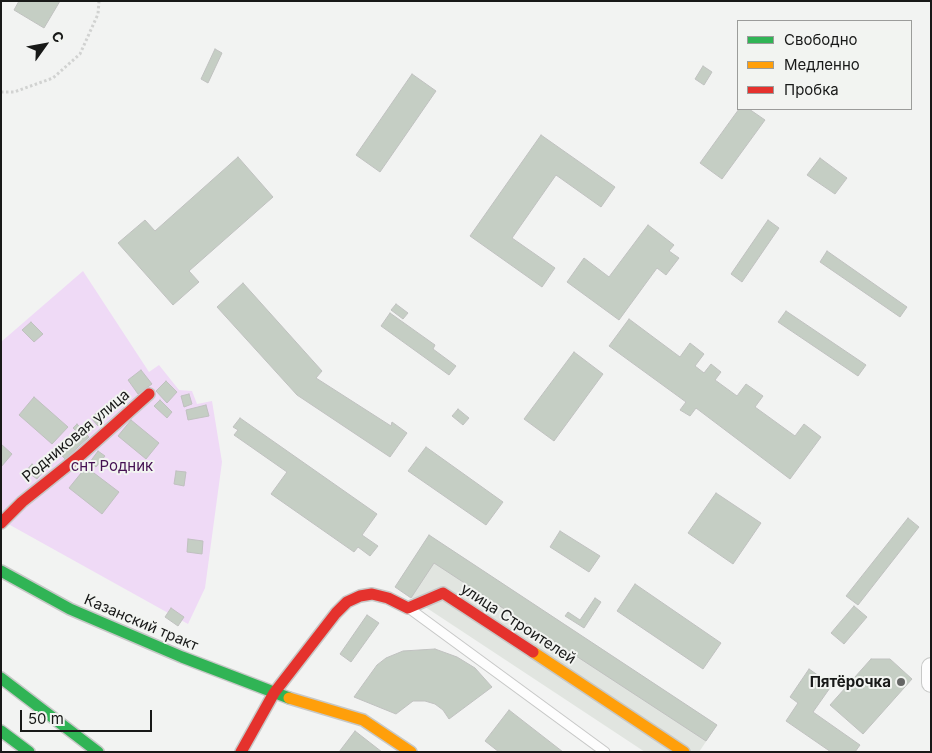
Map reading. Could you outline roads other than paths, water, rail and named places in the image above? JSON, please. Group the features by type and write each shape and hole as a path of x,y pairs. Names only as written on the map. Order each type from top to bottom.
{"street":[{"name":"Родниковая улица","path":"1,523 22,502 82,454 149,394"},
{"name":"Казанский тракт","path":"1,571 70,609 182,657 274,693"},
{"name":"улица Строителей","path":"408,608 443,593 684,752"},
{"path":"241,752 274,693 336,613 347,602 360,596 372,594 388,598 408,608"},
{"path":"931,667 931,683"},
{"path":"1,678 98,752"},
{"path":"274,693 363,720 411,752"},
{"path":"1,731 29,752"}],"lane":[{"path":"408,608 605,752"}],"place":[{"name":"Пятёрочка","path":"901,682"}],"park label":[{"name":"снт Родник","path":"112,466"}]}
